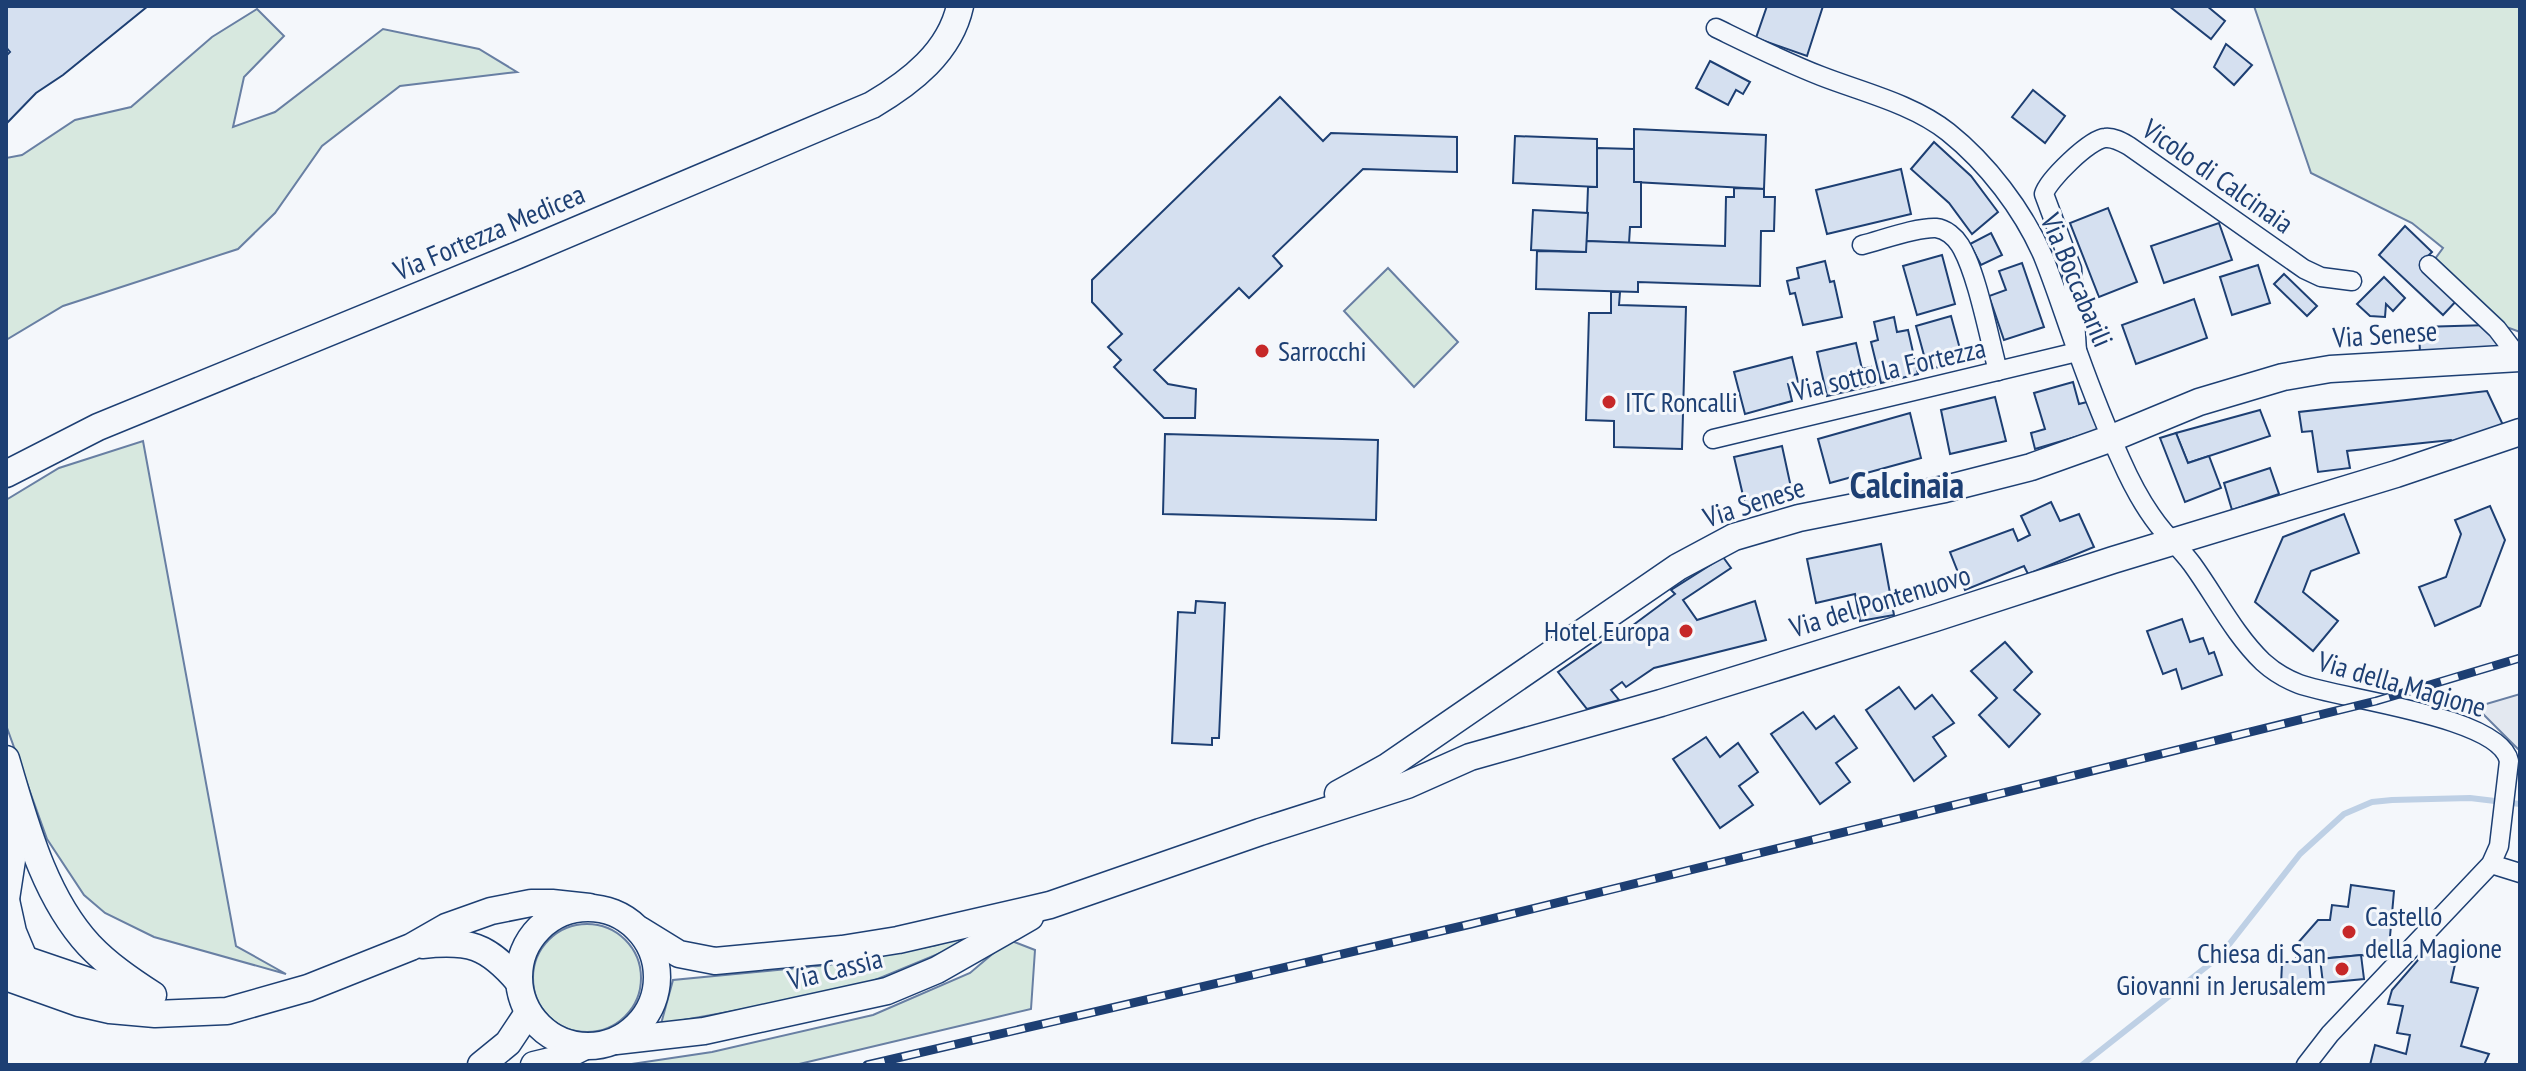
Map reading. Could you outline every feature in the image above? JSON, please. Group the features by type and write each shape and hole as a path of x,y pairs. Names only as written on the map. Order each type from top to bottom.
{"main road":[{"name":"Via Fortezza Medicea","path":"6,474 98,427 518,255 872,105 897,90 929,61 951,34 960,6"},
{"name":"Via Senese","path":"1260,832 1363,781 1718,543 1799,518 2001,475 2112,438 2221,395 2310,372 2519,358"},
{"name":"Via del Pontenuovo","path":"1260,832 1407,785 1470,757 1661,703 2396,474 2520,432"},
{"path":"1447,768 1436,760 1433,750 1457,719"},
{"path":"6,759 37,853 69,919 110,964 153,995"},
{"path":"6,819 12,860 6,899 13,932 12,963"},
{"name":"Via Cassia","path":"411,947 446,927 500,909 552,903 608,910 679,954 715,961 877,944 1050,905 1260,832"},
{"name":"Via Cassia","path":"534,1065 559,1059 583,1047 704,1031 887,991 937,970 994,940 1050,905"},
{"path":"583,1047 561,1042 542,1030 528,1013 518,981 521,958 530,937 546,921 567,911 589,907"},
{"name":"Via Cassia","path":"616,1041 642,1021 656,992 658,970 652,949 640,930"},
{"path":"12,963 34,975 98,997 125,1012 227,1011 289,995 411,947 452,942 478,947 495,957 518,981"},
{"path":"12,963 153,995 252,1004"},
{"path":"481,1065 508,1043 528,1013"}],"street":[{"name":"Via Boccabarili","path":"1716,28 1788,63 1921,116 1962,144 2004,193 2031,232 2112,438"},
{"name":"Vicolo di Calcinaia","path":"2077,352 2072,269 2044,194 2052,179 2100,139 2110,138 2129,146 2312,274 2352,281"},
{"path":"1862,245 1930,229 1943,230 1955,238 1970,269 1998,371"},
{"path":"2429,265 2497,329 2519,358"},
{"name":"Via sotto la Fortezza","path":"1713,439 2077,352"},
{"name":"Via della Magione","path":"2112,438 2142,501 2194,567 2250,647 2276,672 2308,687 2376,701 2468,729 2497,743 2507,753 2509,761 2499,846 2491,864 2340,1024 2306,1065"},
{"path":"2491,864 2520,873"}],"shaded area":[{"path":"2254,6 2520,6 2520,332 2498,324 2432,263 2443,248 2412,223 2311,173"},
{"path":"257,9 284,36 244,77 233,127 275,112 383,29 479,49 517,72 400,86 322,146 275,213 238,249 63,306 6,340 6,158 22,155 75,120 131,107 212,37"},
{"path":"1388,268 1458,342 1414,387 1344,311"},
{"path":"143,441 236,946 286,974 154,937 105,913 84,895 47,839 6,725 6,500 59,468"},
{"path":"2520,694 2520,749 2518,749 2476,707"},
{"path":"587,924 608,928 625,940 637,957 641,978 637,999 625,1016 608,1028 587,1032 566,1028 549,1016 537,999 533,978 537,957 549,940 566,928"},
{"path":"960,935 965,941 955,947 851,990 661,1024 673,980 828,965 937,945"},
{"path":"1009,940 1035,950 1031,1009 795,1065 625,1065 712,1052 873,1015 970,973"}],"building":[{"path":"7,6 148,6 36,93 7,123 6,56 10,52 6,47"},
{"path":"1767,6 1823,6 1807,56 1756,38"},
{"path":"2169,6 2207,6 2225,21 2211,39"},
{"path":"2226,44 2252,65 2234,85 2214,67"},
{"path":"1710,61 1750,82 1743,94 1736,90 1728,105 1696,88"},
{"path":"2033,90 2065,116 2045,143 2012,117"},
{"path":"1280,97 1323,141 1331,133 1457,137 1457,172 1363,169 1273,256 1282,266 1249,298 1239,288 1154,370 1168,384 1196,389 1195,418 1164,418 1114,367 1121,360 1108,347 1122,334 1092,302 1092,280"},
{"path":"1634,129 1766,135 1764,189 1634,182"},
{"path":"1515,136 1597,139 1597,187 1513,183"},
{"path":"1934,142 1971,176 1998,212 1972,234 1949,203 1911,169"},
{"path":"1597,148 1634,149 1634,182 1641,182 1641,227 1630,227 1629,243 1586,241 1588,187 1597,187"},
{"path":"1901,169 1911,214 1827,234 1816,190"},
{"path":"1734,188 1764,189 1764,197 1775,197 1774,231 1761,231 1760,286 1638,282 1638,292 1536,289 1537,251 1586,252 1586,241 1725,246 1726,197 1734,197"},
{"path":"2108,208 2137,282 2099,297 2070,223"},
{"path":"1533,210 1588,213 1586,252 1531,250"},
{"path":"2219,223 2232,260 2164,283 2151,246"},
{"path":"2405,226 2432,252 2421,263 2459,298 2443,315 2379,255"},
{"path":"1991,233 2002,255 1981,265 1970,244"},
{"path":"1942,255 1955,304 1917,315 1903,266"},
{"path":"1825,261 1830,282 1834,281 1842,317 1803,325 1795,293 1790,294 1787,281 1799,278 1797,268"},
{"path":"2022,263 2044,327 2004,340 1989,296 2006,290 1999,271"},
{"path":"2258,265 2270,303 2232,315 2220,277"},
{"path":"2284,274 2317,306 2307,316 2274,284"},
{"path":"2384,277 2405,298 2393,311 2386,304 2385,317 2370,316 2357,304"},
{"path":"1611,292 1620,292 1619,305 1686,307 1682,449 1614,447 1614,421 1586,420 1589,313 1611,313"},
{"path":"2194,299 2207,338 2136,364 2122,325"},
{"path":"1951,316 1963,360 1928,370 1916,326"},
{"path":"1894,317 1897,332 1908,330 1918,374 1881,383 1871,342 1878,340 1874,322"},
{"path":"2490,325 2505,350 2420,354 2419,327"},
{"path":"1856,343 1862,369 1871,367 1875,385 1827,396 1817,352"},
{"path":"1792,357 1798,382 1788,384 1792,401 1745,414 1734,372"},
{"path":"2073,382 2079,404 2091,401 2099,430 2035,449 2031,433 2045,429 2034,393"},
{"path":"2487,391 2503,425 2456,447 2451,440 2347,451 2350,468 2318,472 2312,431 2302,432 2299,412"},
{"path":"1995,397 2006,441 1950,454 1941,410"},
{"path":"2260,410 2270,436 2188,463 2176,433"},
{"path":"1910,413 1921,458 1830,483 1818,439"},
{"path":"2176,433 2188,463 2209,456 2221,488 2185,502 2160,438"},
{"path":"1165,434 1378,440 1376,520 1163,514"},
{"path":"1782,446 1792,492 1745,504 1734,457"},
{"path":"2270,468 2279,494 2232,510 2224,483"},
{"path":"2051,502 2060,521 2079,514 2094,547 2028,574 2024,566 1965,590 1950,552 2013,529 2018,541 2030,535 2021,516"},
{"path":"2490,506 2505,540 2480,606 2435,626 2419,587 2446,577 2461,534 2455,520"},
{"path":"2344,514 2359,553 2311,571 2303,592 2338,621 2313,651 2255,602 2283,537"},
{"path":"1881,544 1894,615 1860,621 1855,594 1816,603 1807,559"},
{"path":"1723,557 1731,568 1683,600 1697,620 1755,601 1766,640 1654,668 1626,687 1622,682 1611,690 1619,700 1587,709 1558,672 1613,634 1617,637 1675,594 1671,590"},
{"path":"1196,601 1225,603 1219,738 1212,738 1212,745 1172,743 1178,612 1195,613"},
{"path":"2182,619 2190,642 2203,638 2209,654 2214,652 2222,675 2182,689 2176,669 2163,674 2147,631"},
{"path":"2005,642 2032,672 2014,690 2040,714 2009,747 1979,715 1997,698 1971,671"},
{"path":"1899,687 1915,709 1932,695 1954,723 1933,737 1946,756 1914,781 1866,710"},
{"path":"1803,712 1816,729 1834,716 1857,748 1836,763 1850,782 1820,804 1771,734"},
{"path":"1706,737 1720,757 1738,743 1758,772 1739,786 1753,805 1720,828 1673,759"},
{"name":"Castello della Magione","path":"2351,885 2394,891 2388,959 2361,955 2309,960 2311,986 2281,986 2282,962 2296,962 2297,944 2318,920 2330,920 2332,905 2348,907"},
{"path":"2424,953 2456,960 2451,982 2478,988 2461,1046 2489,1054 2484,1065 2370,1065 2375,1045 2406,1054 2410,1035 2397,1033 2403,1006 2388,1004 2392,990"},
{"name":"Chiesa di San Giovanni in Jerusalem","path":"2361,955 2364,979 2323,983 2320,959"}],"waterway":[{"path":"2082,1065 2220,956 2300,854 2344,814 2372,802 2392,800 2470,798 2520,804"}],"railway":[{"path":"867,1065 1471,924 2376,701 2520,658"}],"place":[{"name":"Sarrocchi","path":"1262,351"},
{"name":"ITC Roncalli","path":"1609,402"},
{"name":"Hotel Europa","path":"1686,631"},
{"name":"Castello della Magione","path":"2349,932"},
{"name":"Chiesa di San Giovanni in Jerusalem","path":"2342,969"}],"district":[{"name":"Calcinaia","path":"1907,485"}]}
